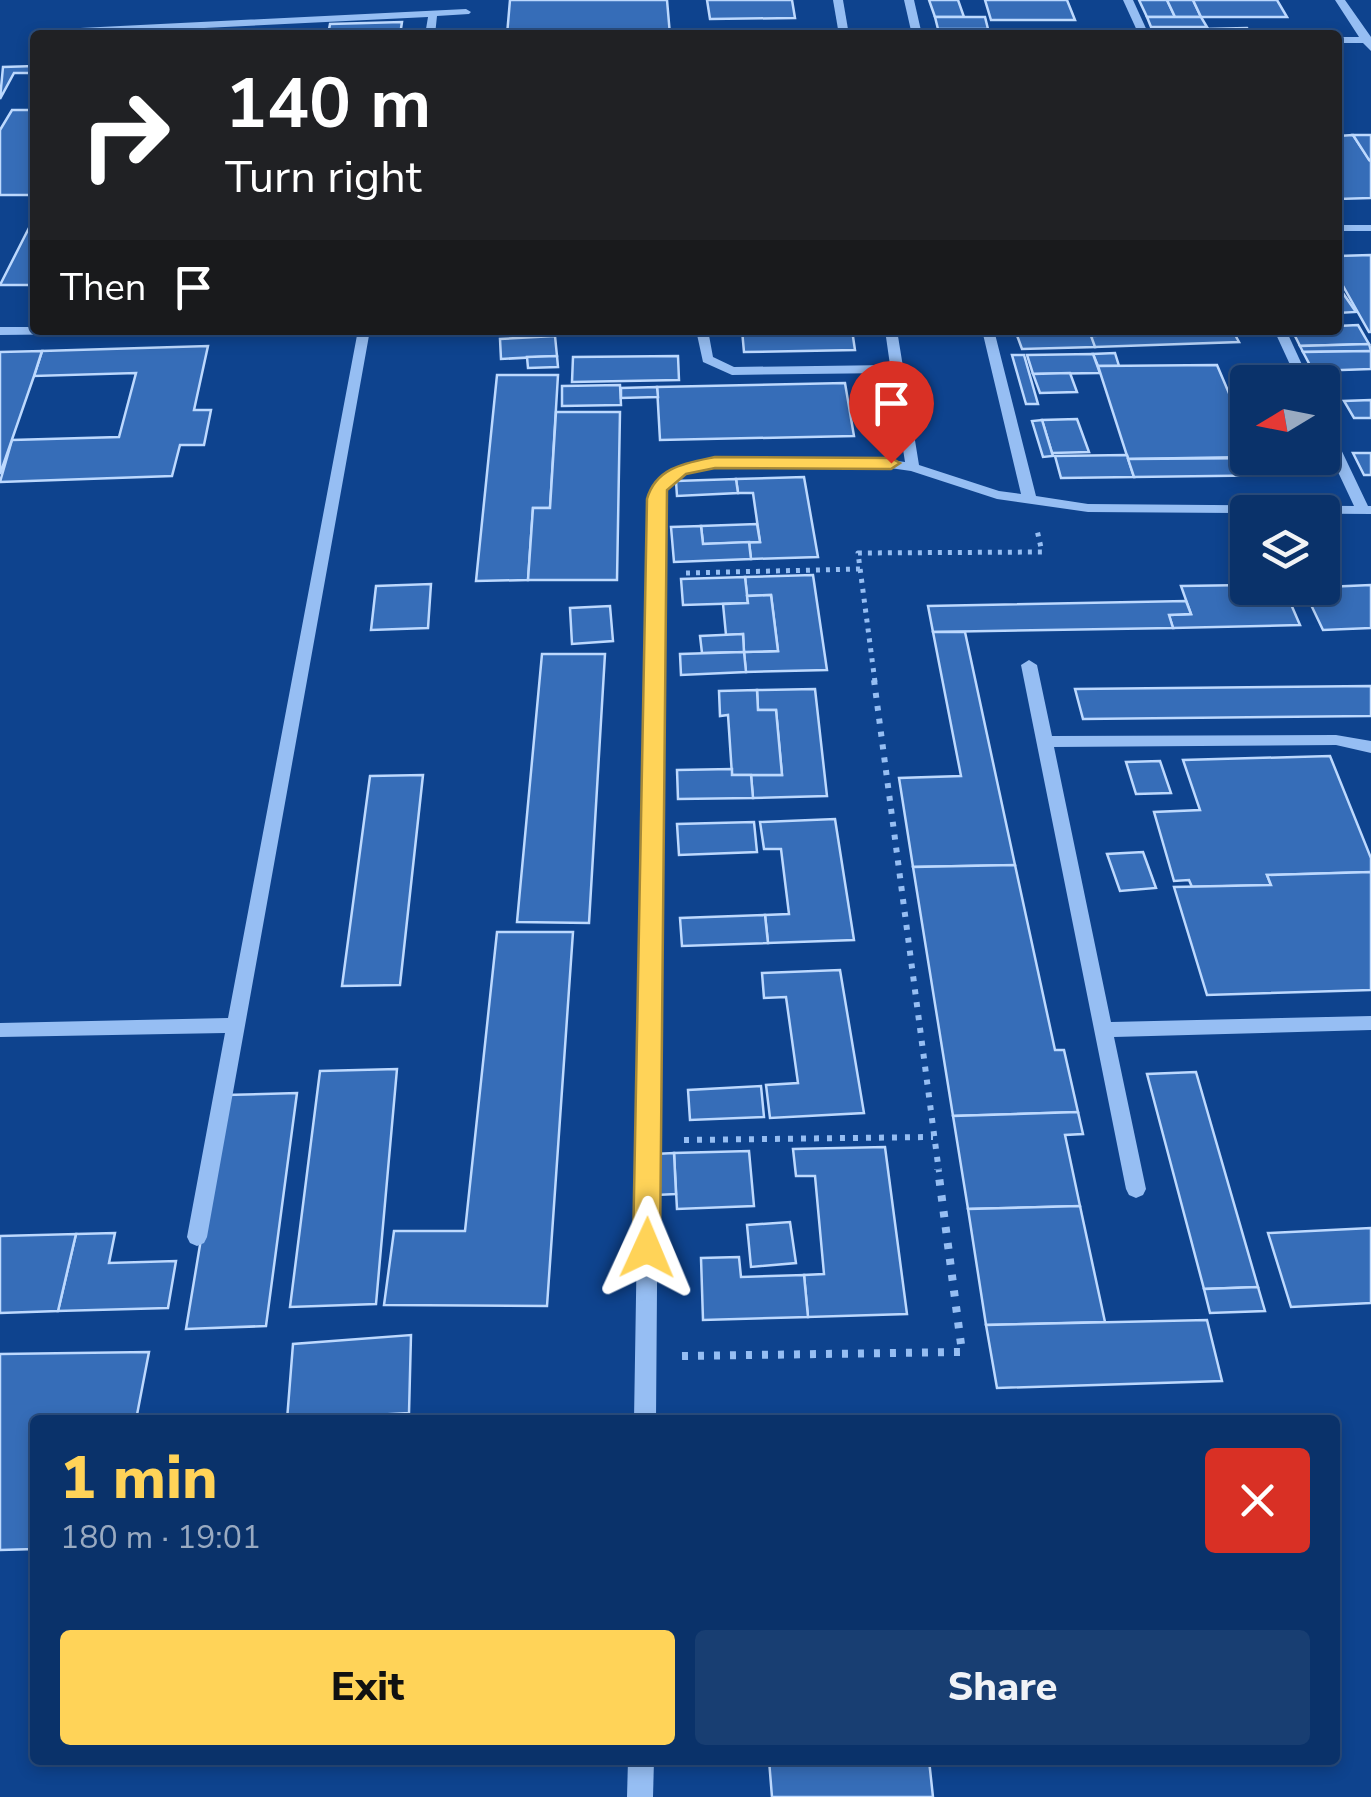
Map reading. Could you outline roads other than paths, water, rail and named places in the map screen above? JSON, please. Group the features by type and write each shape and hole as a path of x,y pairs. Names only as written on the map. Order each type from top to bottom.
{"street":[{"path":"838,0 843,30"},
{"path":"909,0 917,30"},
{"path":"1128,0 1142,30"},
{"path":"1340,0 1369,42"},
{"path":"102,30 466,12"},
{"path":"431,30 433,14"},
{"path":"1342,40 1369,42"},
{"path":"1342,228 1371,228"},
{"path":"0,331 30,331"},
{"path":"197,1236 363,335"},
{"path":"703,335 707,359 732,370 898,369"},
{"path":"892,335 913,467"},
{"path":"989,335 1030,501"},
{"path":"1282,335 1296,365"},
{"path":"644,1415 656,499 667,478 680,470 734,462 869,462 913,467 967,488 1030,501 1135,511 1367,510 1340,458"},
{"path":"1029,665 1136,1189"},
{"path":"1044,742 1336,740 1371,747"},
{"path":"1104,1030 1371,1023"},
{"path":"0,1030 236,1025"},
{"path":"640,1797 641,1765"}]}
